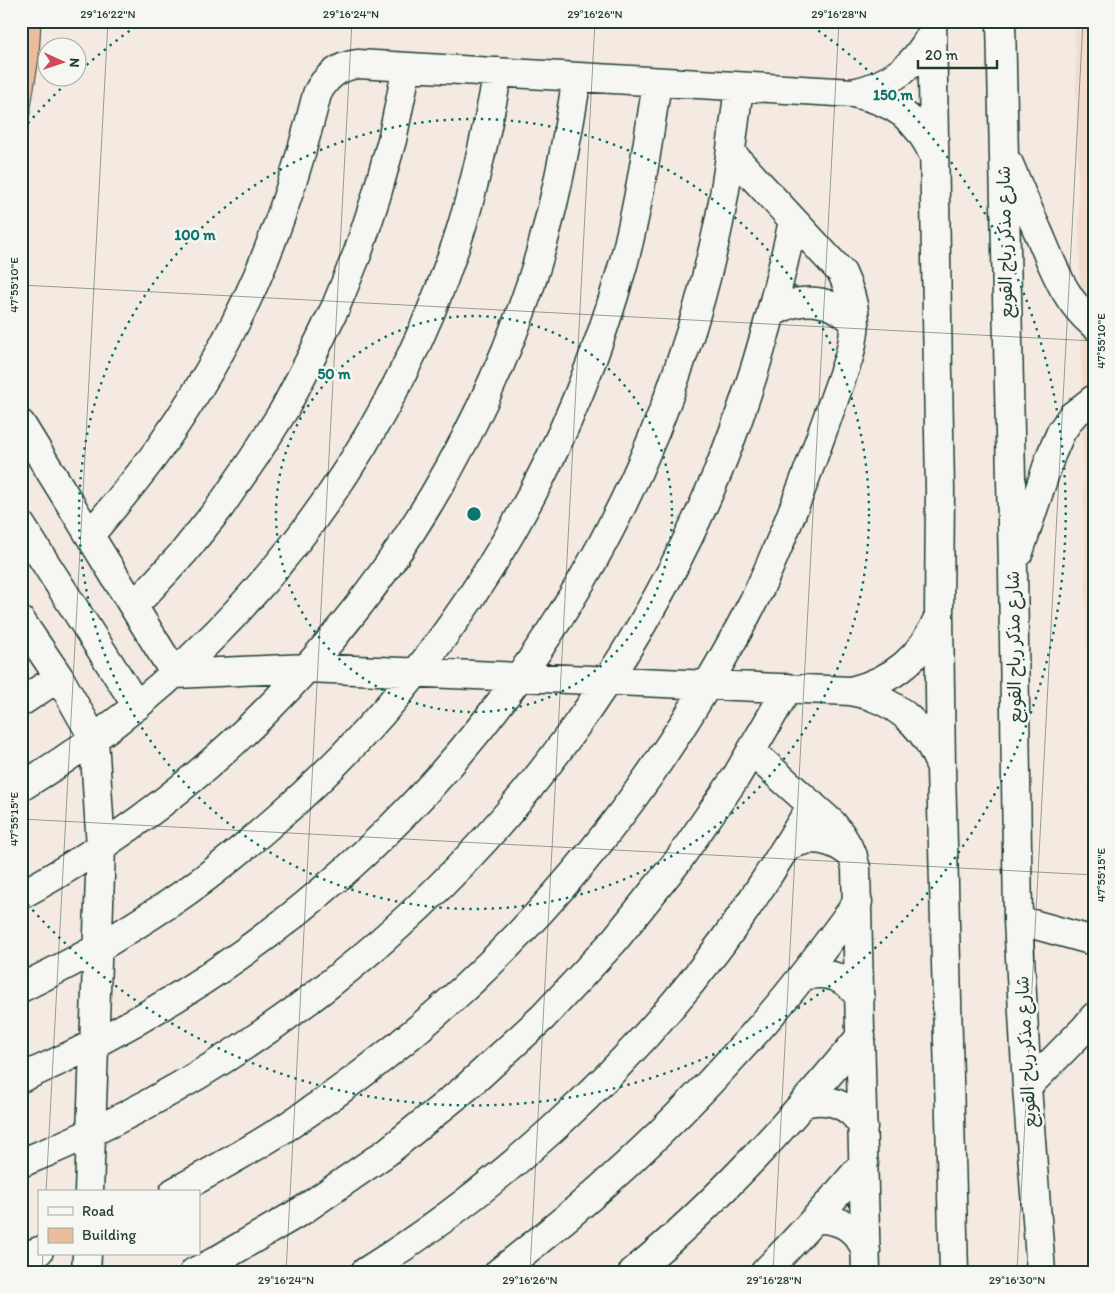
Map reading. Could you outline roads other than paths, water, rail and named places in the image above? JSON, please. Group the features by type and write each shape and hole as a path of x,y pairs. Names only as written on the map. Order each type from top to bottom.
{"street":[{"name":"شارع مذكر رباح القوبع","path":"1001,21 1013,570 1018,920 1027,1087 1041,1272"},
{"path":"853,93 868,90 894,77 916,58 925,46 932,27"},
{"path":"932,27 940,491 941,770 954,1272"},
{"path":"90,535 162,444 200,387 233,327 275,233 297,168 317,94 320,87 336,71 358,64 853,93 888,103 903,113 917,126 935,157"},
{"path":"134,606 184,552 237,483 284,410 311,358 340,297 358,252 392,140 407,67"},
{"path":"21,787 94,739 175,674 250,598 285,557 317,514 361,447 401,377 440,288 461,229 476,177 498,72"},
{"path":"21,895 132,826 214,761 259,719 307,668 390,565 419,521 454,460 493,381 513,332 546,232 559,181 577,77"},
{"path":"21,988 98,948 170,903 245,847 302,798 361,738 416,674 471,599 514,528 561,438 596,352 623,264 644,174 657,82"},
{"path":"21,1078 95,1044 166,1005 274,931 325,890 419,800 463,751 504,700 576,591 608,534 637,475 662,414 684,353 703,290 718,226 731,153 739,87"},
{"path":"1004,151 1056,274 1068,297 1085,318 1094,325"},
{"path":"178,1190 226,1164 294,1122 358,1077 421,1028 480,975 535,918 587,859 636,796 680,730 721,662 758,591 790,519 849,357 855,323 854,306 842,273 731,153"},
{"path":"21,1163 91,1132 164,1094 223,1060 279,1022 333,982 385,938 481,844 526,792 567,739 607,681 642,625 704,505 730,442 752,378 772,313 793,221"},
{"path":"772,313 795,303 820,302 836,307 855,323"},
{"path":"1013,570 1051,455 1061,432 1072,416 1094,399"},
{"path":"21,424 175,674"},
{"path":"21,525 136,706"},
{"path":"850,691 868,687 884,680 912,659 923,646 939,614"},
{"path":"21,621 59,678 94,739 101,847 89,1190"},
{"path":"175,674 307,668 850,691 871,696 891,704 908,717 922,732 934,750 941,770"},
{"path":"21,702 59,678"},
{"path":"194,1272 303,1210 387,1152 468,1087 543,1017 613,942 677,862 736,777 788,688"},
{"path":"751,751 833,824 853,856 856,868 866,1262"},
{"path":"365,1272 464,1203 532,1148 596,1088 656,1024 712,957 763,886 812,805"},
{"path":"787,847 803,840 816,839 838,845 853,856"},
{"path":"499,1272 592,1197 654,1140 756,1033 803,976 858,902"},
{"path":"1018,920 1094,941"},
{"path":"803,976 819,974 835,977 850,986 860,998"},
{"path":"1027,1087 1094,1017"},
{"path":"633,1272 716,1196 754,1158 861,1036"},
{"path":"804,1103 827,1100 842,1105 854,1114 863,1127"},
{"path":"765,1272 864,1164"},
{"path":"815,1219 830,1219 850,1228 860,1238 866,1262"},
{"path":"21,1258 38,1251"},
{"path":"86,1272 87,1256"}]}
